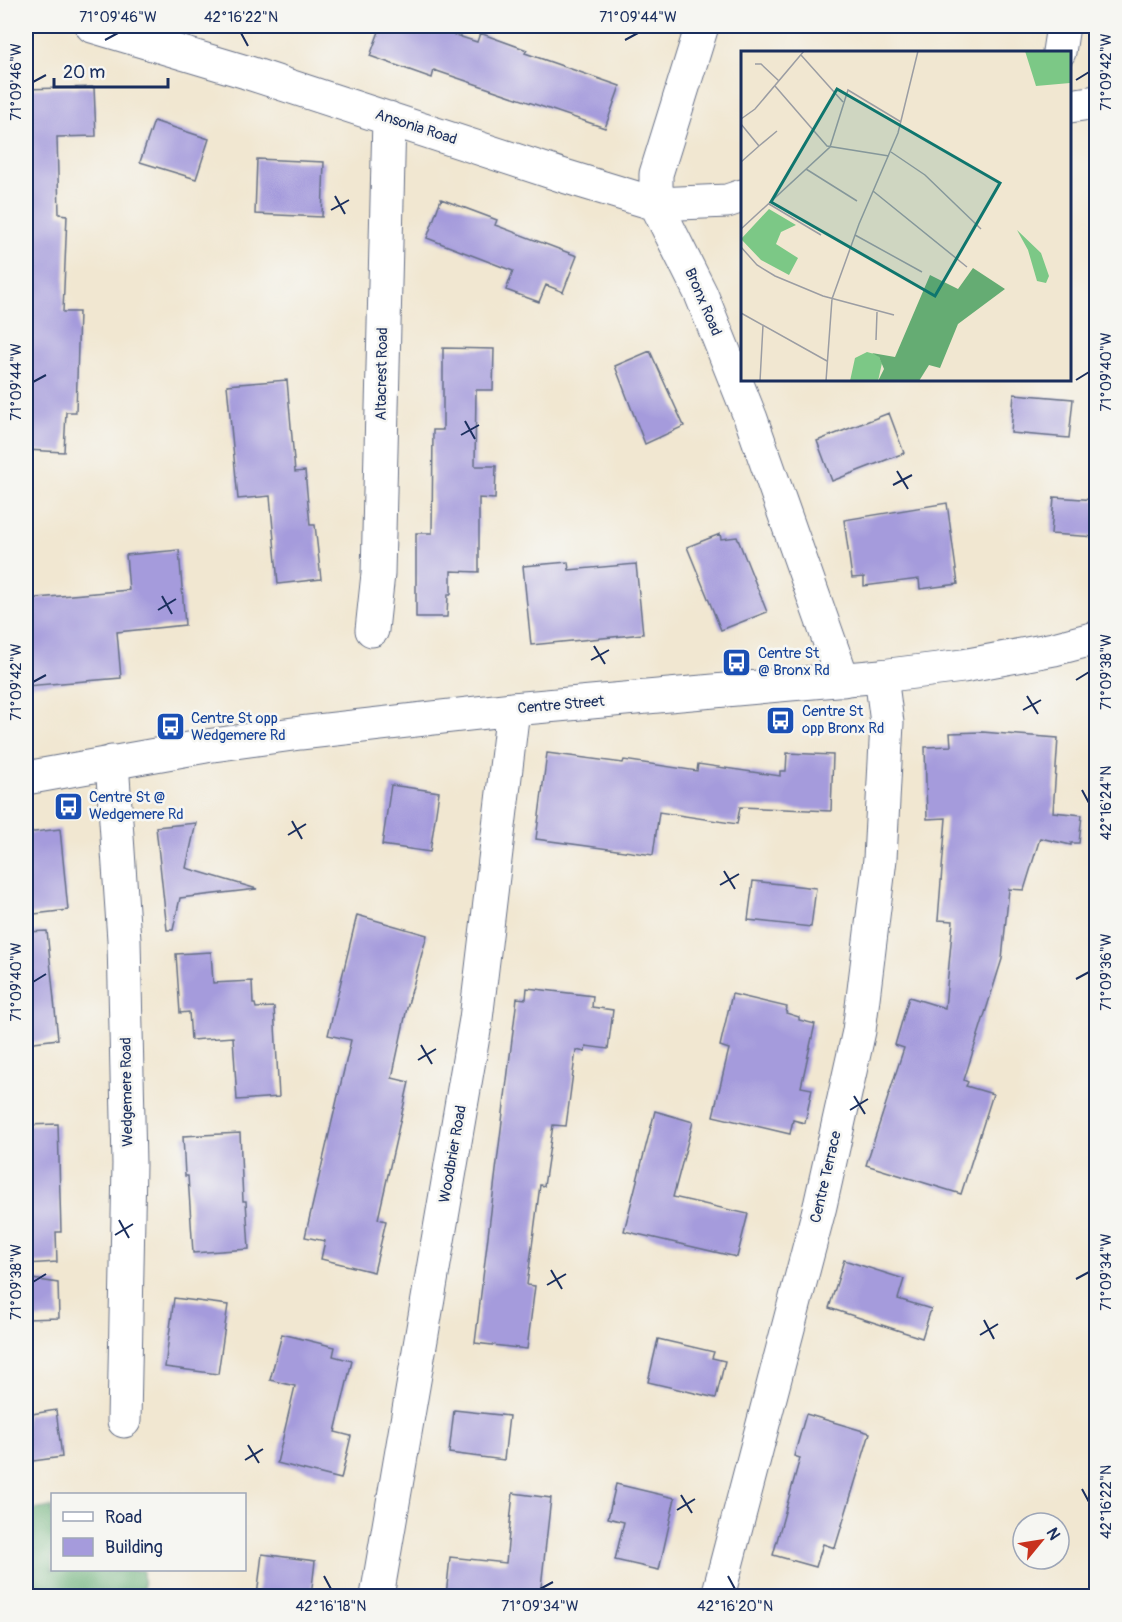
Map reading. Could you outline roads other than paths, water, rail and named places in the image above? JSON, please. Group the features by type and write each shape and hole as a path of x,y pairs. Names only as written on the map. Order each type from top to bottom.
{"street":[{"name":"Ansonia Road","path":"92,26 246,72 656,204 727,201 741,196"},
{"name":"Bronx Road","path":"702,26 656,174 656,204 701,294 751,419 843,680"},
{"path":"1059,51 1063,26"},
{"path":"1071,105 1096,102"},
{"name":"Altacrest Road","path":"372,630 378,574 389,118"},
{"name":"Centre Street","path":"26,778 206,746 300,733 513,709 843,680 963,666 1054,649 1096,638"},
{"name":"Centre Terrace","path":"718,1596 820,1206 859,1031 880,859 887,723 881,676"},
{"name":"Woodbrier Road","path":"377,1596 476,1019 513,709"},
{"name":"Wedgemere Road","path":"112,762 124,940 129,1164 124,1421"}],"place":[{"name":"Centre St @ Bronx Rd","path":"737,662"},
{"name":"Centre St opp Bronx Rd","path":"781,720"},
{"name":"Centre St opp Wedgemere Rd","path":"170,727"},
{"name":"Centre St @ Wedgemere Rd","path":"68,806"}]}
